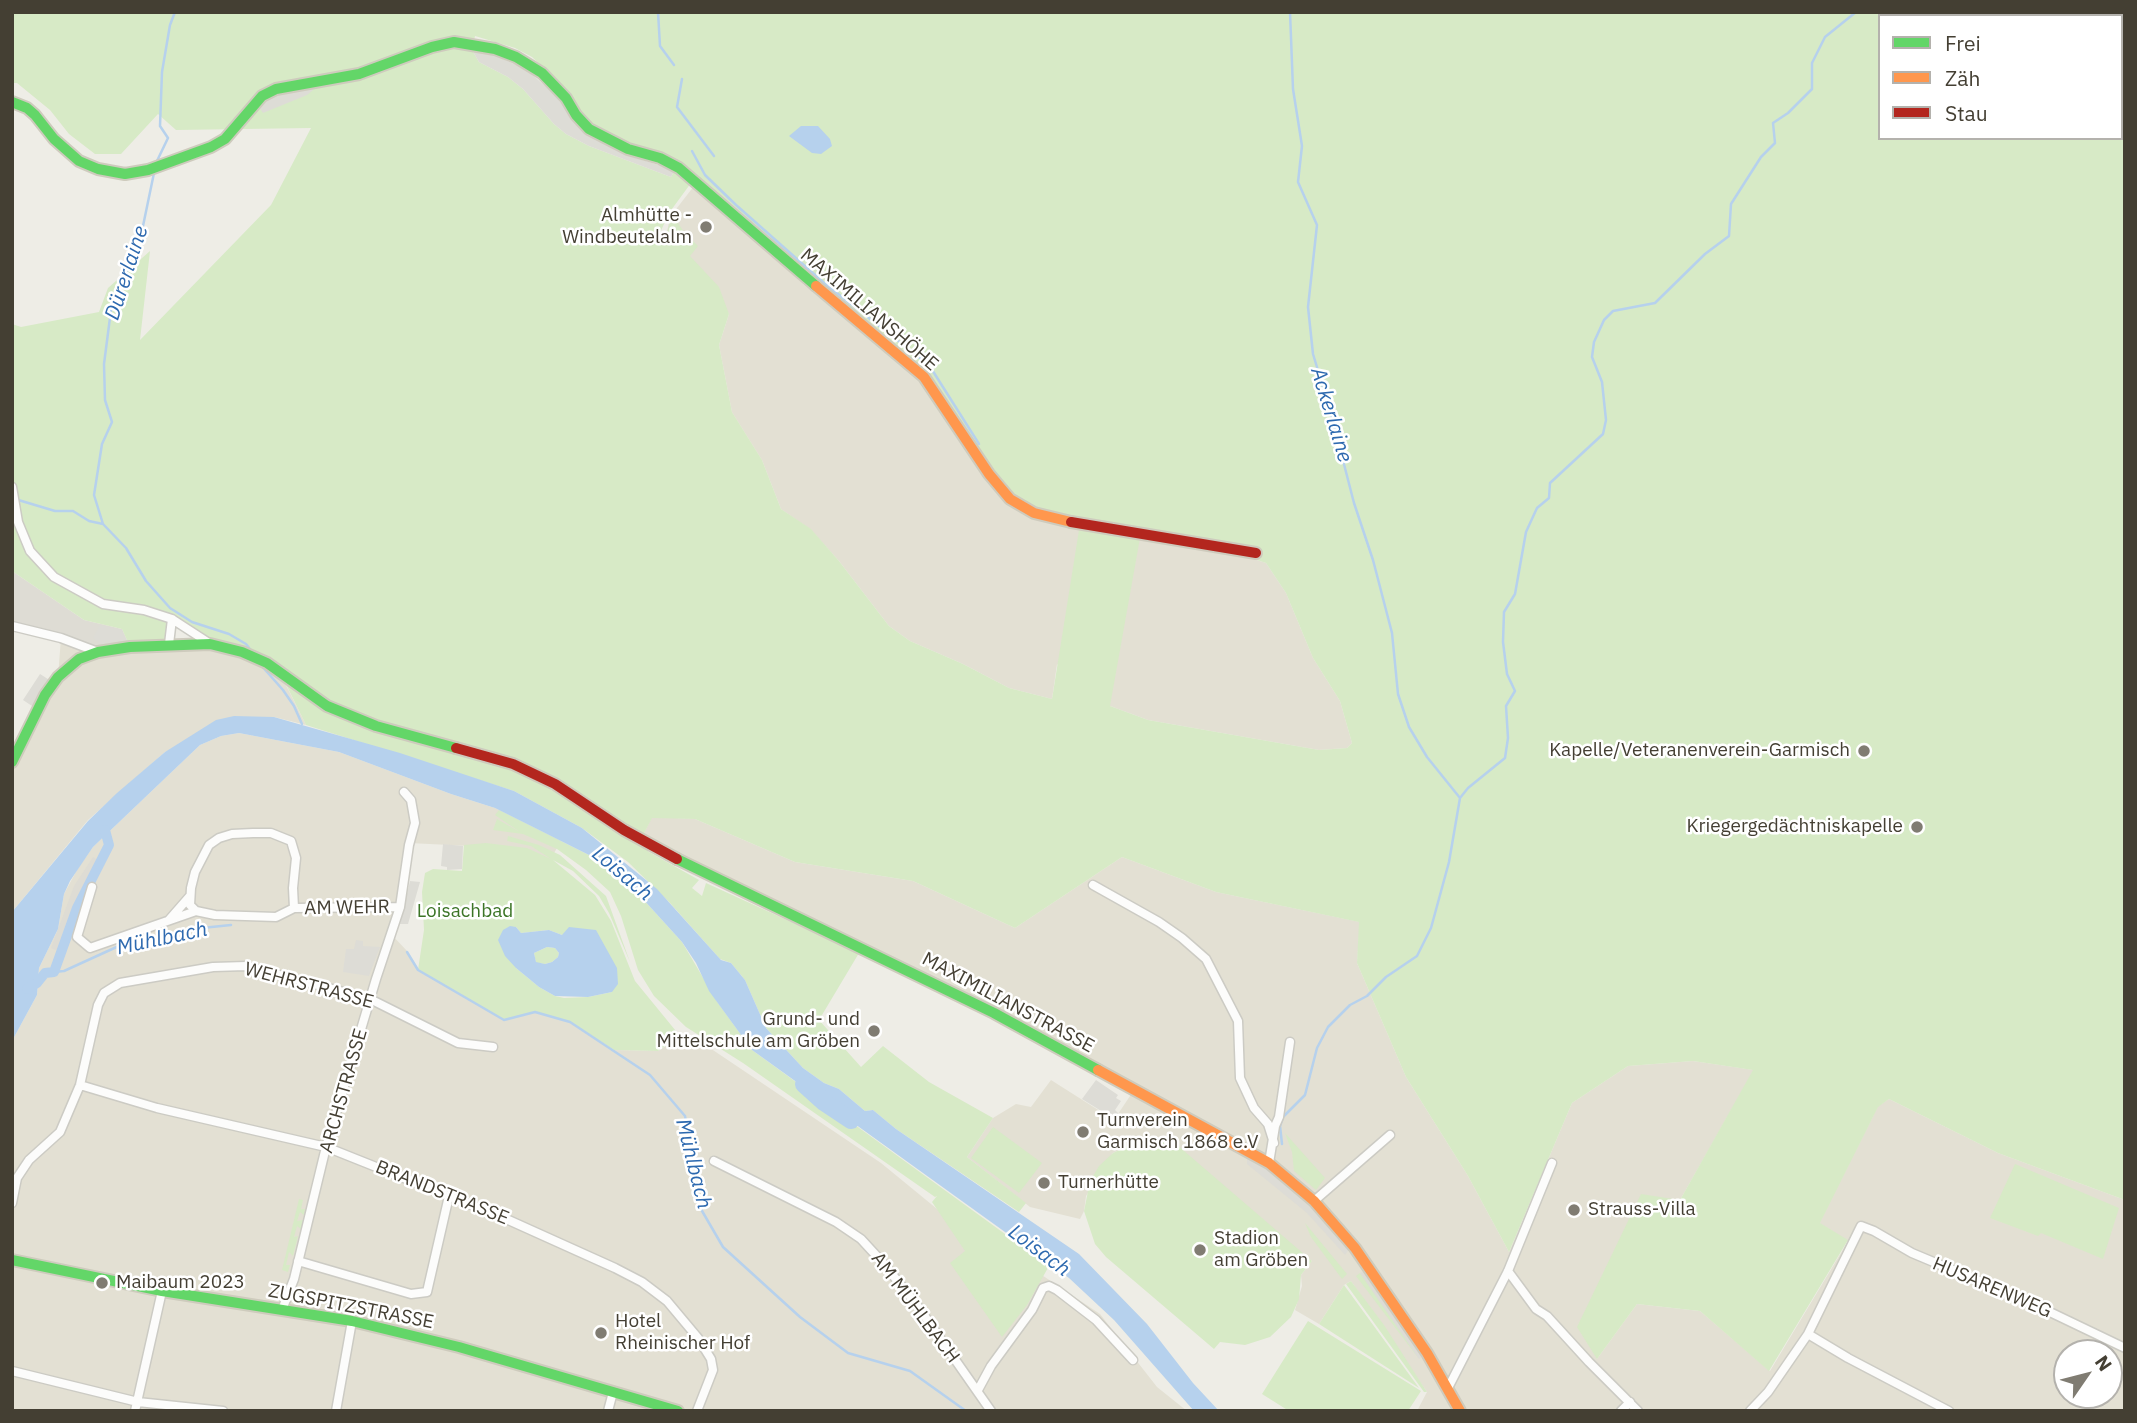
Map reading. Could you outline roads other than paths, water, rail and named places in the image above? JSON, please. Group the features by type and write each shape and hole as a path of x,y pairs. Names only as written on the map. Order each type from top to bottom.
{"street":[{"name":"MAXIMILIANSHÖHE","path":"12,102 27,108 66,151 89,166 125,174 163,166 194,155 225,139 262,96 276,89 359,74 453,42 495,49 516,57 542,73 556,86 589,130 628,149 660,158 680,168 924,377 989,474 1010,499 1034,513 1076,523 1256,553"},
{"path":"14,490 18,522 30,551 54,578 103,604 172,619 210,644"},
{"path":"169,644 172,619"},
{"path":"12,626 61,638 98,652"},
{"name":"MAXIMILIANSTRASSE","path":"98,652 169,644 210,644 242,652 267,663 327,706 376,726 500,760 523,769 555,785 673,858 994,1013 1269,1163 1314,1201 1367,1265 1448,1388 1460,1411"},
{"path":"12,762 31,719 58,677 79,659 98,652"},
{"name":"ARCHSTRASSE","path":"282,1310 298,1261 326,1147 400,907 415,823 411,800 404,792"},
{"name":"AM WEHR","path":"168,921 190,896 195,872 209,845 232,834 271,833 290,841 294,848 294,908"},
{"path":"1093,885 1159,922 1206,959 1238,1021 1240,1078 1254,1108 1268,1124 1274,1143"},
{"name":"AM WEHR","path":"92,887 77,937 90,948 196,911 215,915 276,917 294,908 400,907"},
{"path":"190,896 190,905 196,911"},
{"name":"WEHRSTRASSE","path":"12,1203 17,1178 29,1160 61,1132 80,1085 98,1005 104,993 120,983 213,967 246,966 370,999 458,1043 493,1047"},
{"path":"1269,1163 1290,1042"},
{"name":"BRANDSTRASSE","path":"80,1085 157,1108 326,1147 504,1217 642,1282 667,1301 694,1333 711,1359 713,1370 697,1411"},
{"path":"1314,1201 1390,1135"},
{"name":"AM MÜHLBACH","path":"714,1161 836,1222 861,1239 884,1264 991,1411"},
{"path":"1448,1388 1508,1271 1552,1163"},
{"path":"298,1261 411,1294 427,1292 449,1196"},
{"name":"HUSARENWEG","path":"1808,1334 1861,1226 1912,1253 2029,1302 2125,1348"},
{"name":"ZUGSPITZSTRASSE","path":"12,1260 162,1292 352,1321 459,1347 678,1411"},
{"path":"1508,1271 1536,1309 1547,1316 1638,1411"},
{"path":"978,1390 990,1366 1032,1310 1043,1288 1049,1286 1096,1320 1133,1360"},
{"path":"137,1406 162,1292"},
{"path":"336,1411 352,1321"},
{"path":"1750,1411 1768,1392 1808,1334 1949,1411"},
{"path":"12,1371 137,1406 223,1411"},
{"path":"608,1411 613,1392"},
{"path":"1621,1411 1630,1402"}],"water":[{"path":"801,126 818,126 830,139 832,146 821,154 812,153 789,136"},
{"path":"234,716 274,717 400,753 514,791 582,828 657,889 721,960 731,963 745,980 766,1028 803,1068 824,1083 839,1089 865,1111 873,1110 896,1129 1079,1254 1147,1324 1193,1383 1219,1411 1194,1411 1114,1320 1069,1278 752,1050 709,991 696,963 682,942 622,876 599,860 495,808 339,752 239,733 221,736 200,745 93,847 70,881 64,894 58,929 39,968 37,995 12,1041 12,912 88,821 117,793 165,752 216,720"},
{"path":"510,926 516,927 521,933 549,930 562,935 569,927 596,930 617,968 618,984 612,992 588,997 555,996 539,987 505,956 498,940 503,930","holes":["547,947 555,948 559,953 552,962 536,962 534,953"]}],"waterway":[{"name":"Dürerlaine","path":"156,163 168,138 160,126 162,72 170,25 175,12"},
{"path":"658,12 660,46 674,65"},
{"name":"Ackerlaine","path":"1290,12 1293,89 1302,146 1298,182 1317,225 1308,307 1313,354 1392,633 1398,694 1409,727 1427,757 1460,798"},
{"path":"1282,1144 1280,1126 1283,1117 1305,1095 1317,1048 1328,1027 1350,1005 1367,996 1386,977 1417,956 1431,928 1449,862 1460,798 1468,788 1505,758 1508,738 1506,706 1515,691 1507,674 1503,642 1504,612 1515,594 1526,532 1537,508 1549,498 1550,483 1603,434 1606,420 1602,382 1592,357 1594,342 1604,320 1613,311 1655,303 1705,254 1729,236 1731,204 1761,157 1775,143 1773,123 1788,113 1812,89 1812,63 1825,37 1856,12"},
{"path":"682,79 677,107 714,156"},
{"path":"692,151 705,175 736,205 824,283 929,365 979,444"},
{"name":"Dürerlaine","path":"154,173 138,250 123,278 111,310 104,364 105,400 112,422 102,444 94,495 103,524 126,548 146,581 170,608 192,622 229,634 246,644 253,653"},
{"path":"15,499 55,511 73,511 89,521 103,524"},
{"name":"Dürerlaine","path":"260,664 283,690 302,724"},
{"path":"27,989 37,983 45,973 54,972 77,908 109,845 105,830"},
{"name":"Mühlbach","path":"54,972 64,971 121,945 192,929 231,925"},
{"name":"Mühlbach","path":"407,952 418,970 504,1020 535,1012 570,1022 650,1075 685,1116 698,1204 723,1247 800,1317 848,1353 910,1371 966,1411"},
{"name":"Loisach","path":"804,1084 824,1102 851,1120"}],"place":[{"name":"Almhütte - Windbeutelalm","path":"706,227"},
{"name":"Kapelle/Veteranenverein-Garmisch","path":"1864,751"},
{"name":"Kriegergedächtniskapelle","path":"1917,827"},
{"name":"Grund- und Mittelschule am Gröben","path":"874,1031"},
{"name":"Turnverein Garmisch 1868 e.V","path":"1083,1132"},
{"name":"Turnerhütte","path":"1044,1183"},
{"name":"Strauss-Villa","path":"1574,1210"},
{"name":"Stadion am Gröben","path":"1200,1250"},
{"name":"Maibaum 2023","path":"102,1283"},
{"name":"Hotel Rheinischer Hof","path":"601,1333"}],"park label":[{"name":"Loisachbad","path":"465,912"}]}
